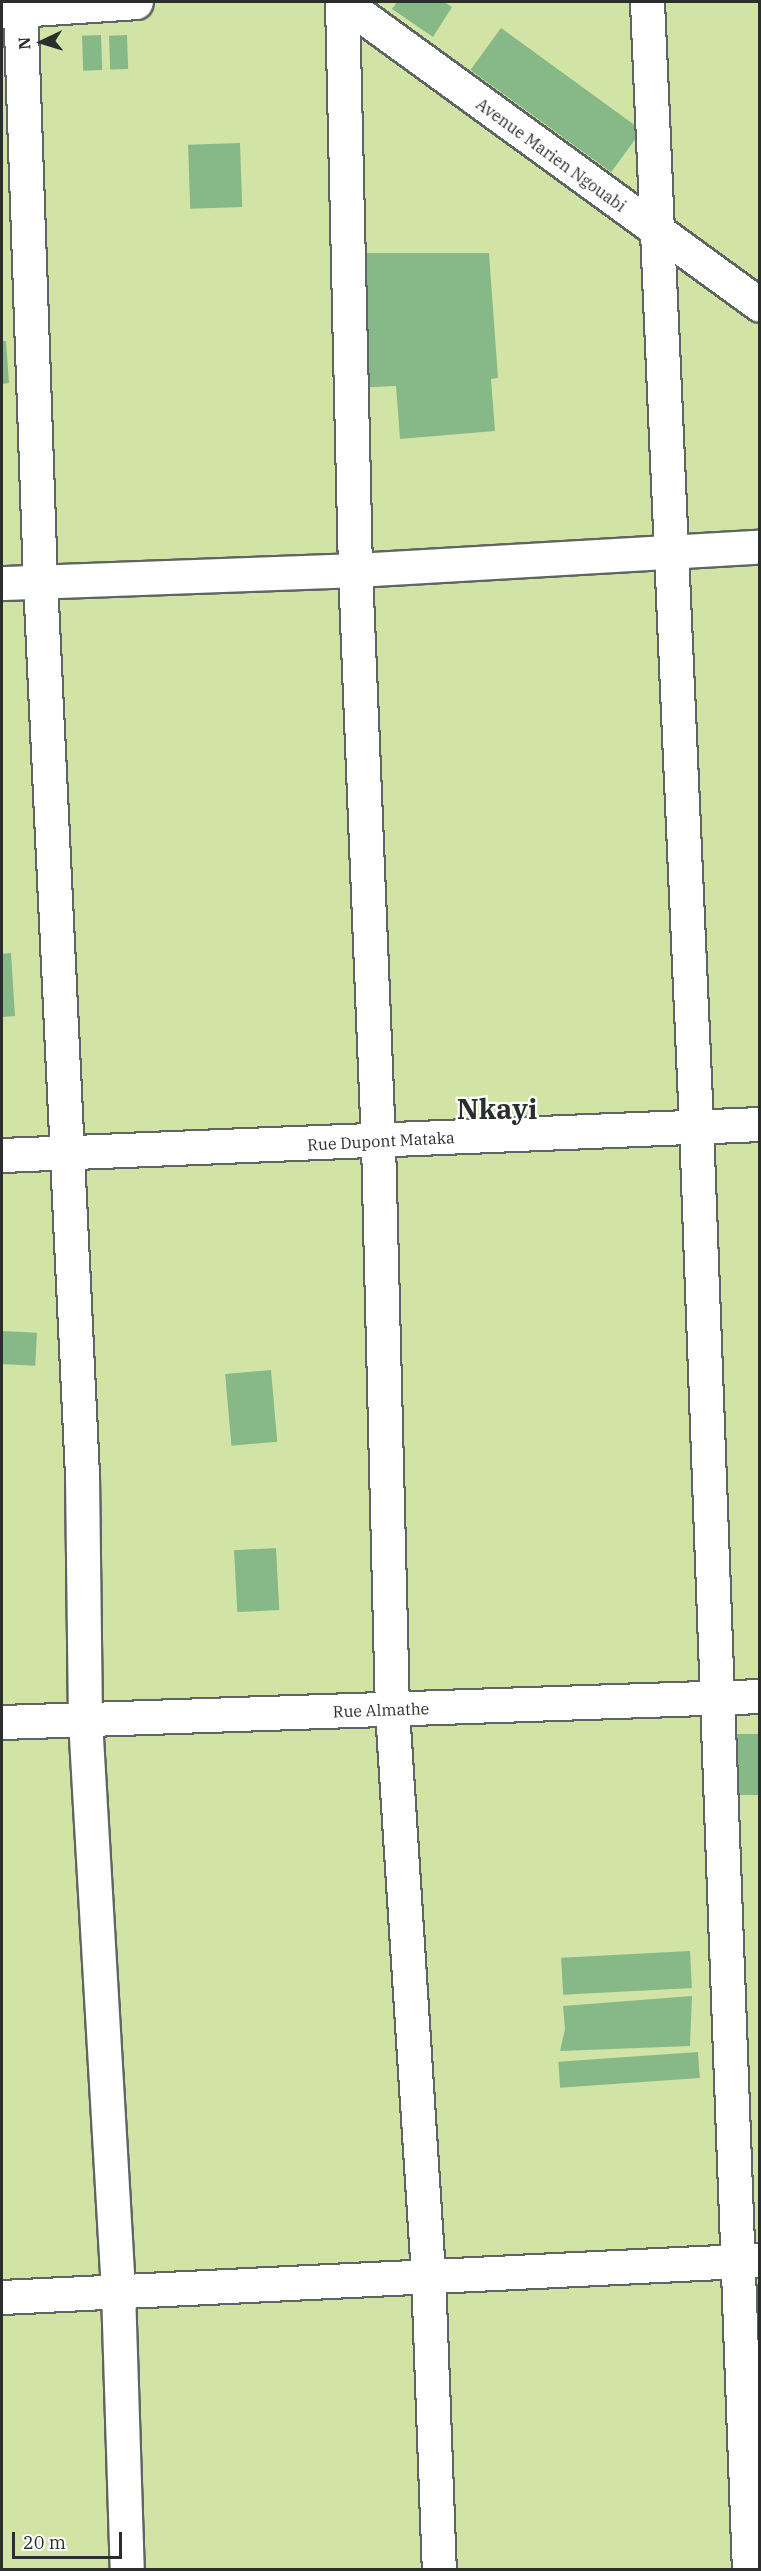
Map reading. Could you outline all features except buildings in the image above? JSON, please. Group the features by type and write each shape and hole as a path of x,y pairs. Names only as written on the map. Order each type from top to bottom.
{"street":[{"path":"127,2570 118,2291 85,1720 82,1475 69,1154 14,8 136,2"},
{"path":"343,2 355,570 378,1142 392,1710 428,2274 439,2570"},
{"name":"Avenue Marien Ngouabi","path":"343,2 659,235 759,305"},
{"path":"647,2 659,235 669,552 696,1126 715,1699 748,2261 749,2570"},
{"path":"2,583 355,570 759,547"},
{"name":"Rue Dupont Mataka","path":"2,1155 378,1142 759,1124"},
{"name":"Rue Almathe","path":"2,1722 759,1696"},
{"path":"2,2297 428,2274 748,2261"}],"green space":[{"path":"2,2 759,2 759,2569 2,2569"}],"district":[{"name":"Nkayi","path":"497,1109"}]}
